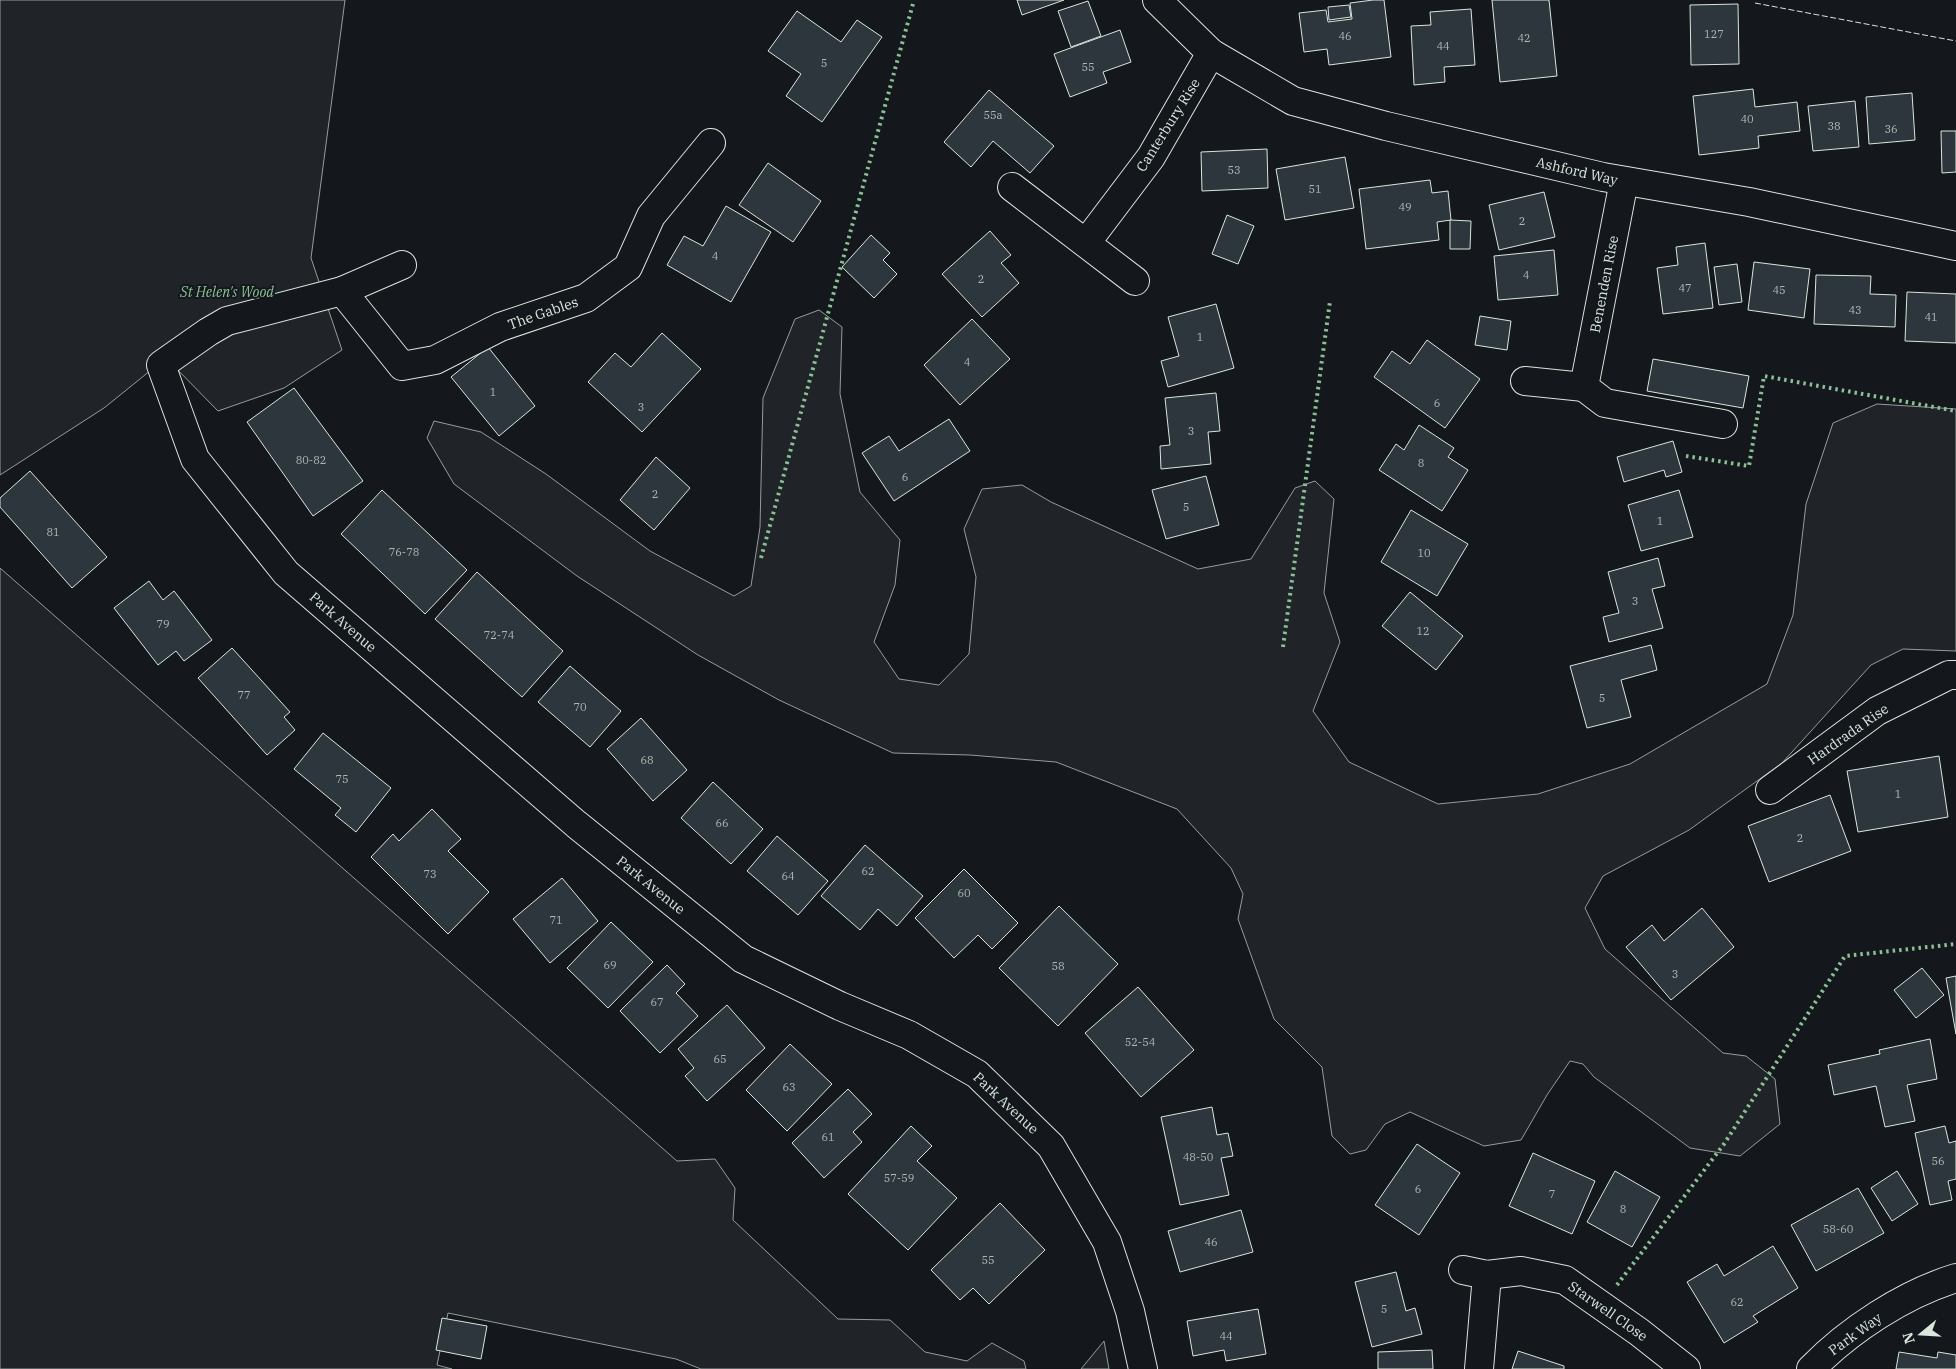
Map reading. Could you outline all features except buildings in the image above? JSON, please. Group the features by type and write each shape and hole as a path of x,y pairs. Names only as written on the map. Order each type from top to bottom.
{"street":[{"name":"Ashford Way","path":"1157,0 1211,53 1293,101 1386,126 1624,181 1749,202 1956,246"},
{"name":"Canterbury Rise","path":"1086,243 1151,156 1211,53"},
{"name":"The Gables","path":"342,291 402,366 435,360 500,328 586,298 628,267 651,216 711,143"},
{"name":"Benenden Rise","path":"1584,387 1624,181"},
{"path":"1012,187 1135,281"},
{"path":"342,291 402,265"},
{"name":"Park Avenue","path":"342,291 227,321 161,365 195,459 286,573 576,824 743,959 840,1006 909,1035 978,1074 1051,1146 1107,1242 1130,1311 1143,1369"},
{"path":"1525,381 1584,387 1605,403 1723,424"},
{"name":"Hardrada Rise","path":"1770,790 1878,711 1949,675 1956,675"},
{"name":"Starwell Close","path":"1476,1365 1475,1273 1521,1272 1565,1280 1639,1332 1686,1369"},
{"name":"Park Way","path":"1812,1369 1835,1345 1888,1310 1943,1282 1956,1278"}],"green space":[{"name":"St Helen's Wood","path":"0,0 345,0 311,258 342,350 284,388 218,411 166,358 104,408 0,475"},
{"path":"819,310 842,327 840,394 860,492 900,540 895,585 874,642 899,679 939,685 969,654 976,577 964,529 982,489 1022,485 1051,502 1198,569 1251,559 1295,488 1315,481 1334,499 1324,593 1340,642 1313,711 1349,762 1438,804 1538,794 1630,764 1767,684 1793,615 1806,504 1833,423 1877,404 1956,409 1956,651 1903,649 1871,665 1782,763 1689,830 1603,876 1585,908 1605,949 1723,1053 1746,1056 1775,1079 1780,1124 1740,1156 1690,1148 1594,1077 1583,1064 1570,1061 1547,1095 1521,1140 1484,1146 1410,1112 1385,1124 1366,1150 1350,1154 1332,1136 1322,1067 1274,1019 1238,919 1243,894 1231,868 1177,809 1056,762 970,755 893,753 779,700 698,655 577,576 454,484 427,438 434,421 481,432 546,474 650,551 734,596 751,586 760,527 763,398 795,319"},
{"path":"0,568 677,1161 715,1159 735,1188 733,1220 838,1319 890,1320 925,1352 967,1361 992,1343 1024,1361 1026,1369 701,1369 676,1359 448,1313 437,1365 452,1369 0,1369"},
{"path":"1104,1341 1109,1369 1081,1369"}],"hedge":[{"path":"761,558 914,0"},
{"path":"1283,647 1330,301"},
{"path":"1686,456 1749,466 1764,376 1956,411"},
{"path":"1617,1285 1724,1144 1845,956 1956,944"}],"fence":[{"path":"1755,3 1956,41"}]}
